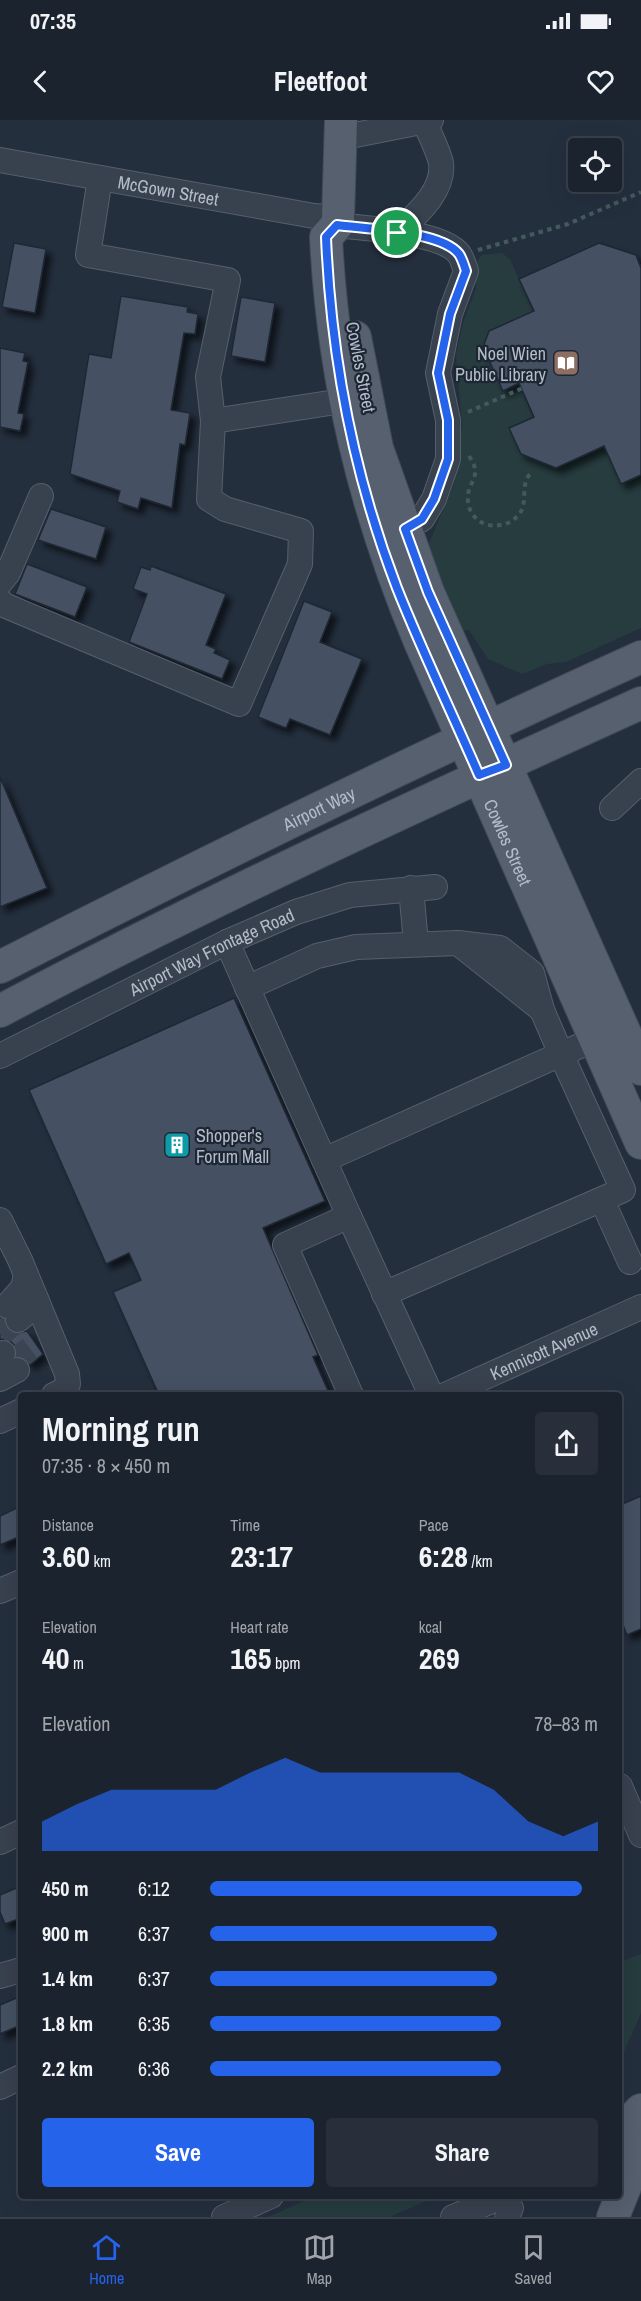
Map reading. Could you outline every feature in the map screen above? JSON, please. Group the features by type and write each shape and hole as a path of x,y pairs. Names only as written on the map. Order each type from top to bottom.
{"main road":[{"name":"Cowles Street","path":"341,129 328,282 356,399 366,496 397,587 476,732"},
{"name":"Cowles Street","path":"356,399 377,448 476,732 609,1034 641,1143"},
{"name":"Airport Way","path":"0,967 230,850 476,732 641,657"},
{"path":"0,1011 158,929 492,770 641,703"},
{"name":"Cowles Street","path":"609,1034 641,1069"},
{"path":"622,2138 627,2124 641,2110"},
{"path":"622,2194 641,2147"},
{"path":"590,2217 597,2199"},
{"path":"613,2217 620,2199"}],"street":[{"path":"341,129 428,121 441,164 435,189 424,207 397,233"},
{"name":"McGown Street","path":"0,160 314,216 334,227 413,233 450,246 459,254"},
{"path":"0,601 4,605 239,704 300,564 300,531 225,509 209,499 213,421 208,377 228,280 88,255 100,178"},
{"path":"405,529 422,519 434,499 448,459 448,432 438,373 450,314 466,271 459,254"},
{"path":"213,421 356,399"},
{"path":"0,583 8,573 40,496"},
{"path":"612,808 641,781"},
{"name":"Airport Way Frontage Road","path":"0,1056 226,942 296,912 350,895 435,887"},
{"path":"411,888 416,944"},
{"path":"226,942 430,1392"},
{"path":"247,988 317,957 356,947 458,943 542,1010 623,1190 384,1294"},
{"path":"324,1160 609,1034"},
{"path":"602,1200 630,1262"},
{"path":"349,1216 285,1245 350,1392"},
{"path":"0,1220 32,1318 68,1384 60,1392"},
{"name":"Kennicott Avenue","path":"452,1392 641,1307"},
{"path":"0,1421 18,1412"},
{"path":"0,1592 18,1583"},
{"path":"622,1791 641,1835"},
{"path":"0,1842 18,1833"},
{"path":"0,1976 18,1971"},
{"path":"0,2087 18,2078"},
{"path":"224,2217 264,2199"},
{"path":"453,2217 497,2199"},
{"path":"501,2199 511,2208 507,2217"}],"path":[{"path":"459,254 524,238 568,224 641,192"},
{"path":"525,387 448,432 474,464 468,503 471,513 478,521 487,525 510,522 520,513 524,504 524,487 530,474"}],"green space":[{"path":"502,253 510,259 533,311 489,331 484,347 503,390 530,378 534,388 523,393 533,417 510,428 556,468 604,446 621,484 641,475 641,628 566,662 547,664 522,674 488,659 469,630 461,631 428,546 454,484 462,425 456,355 463,323 476,288 476,262 482,255"},
{"path":"641,1954 641,2013 622,2056 622,1961"},
{"path":"308,2199 430,2199 390,2217 268,2217"}],"building":[{"path":"14,243 46,249 35,313 2,307"},
{"name":"Noel Wien Public Library","path":"599,243 636,255 641,268 641,475 621,484 604,446 556,468 521,454 509,428 534,417 519,383 503,391 483,347 489,331 534,311 519,279"},
{"path":"121,296 188,307 187,312 198,314 195,334 184,333 171,410 190,413 185,445 180,444 172,508 141,498 138,509 117,502 120,491 70,474 89,354 111,358"},
{"path":"241,297 275,303 265,362 231,356"},
{"path":"0,348 25,353 23,361 28,362 18,413 24,414 20,431 0,427"},
{"path":"51,509 106,527 96,559 38,540"},
{"path":"27,564 87,587 75,617 15,594"},
{"path":"151,566 226,594 206,645 216,649 214,653 230,660 222,679 129,642 147,594 133,589 141,567 150,570"},
{"path":"304,601 332,612 320,642 362,659 330,735 290,719 286,728 258,717"},
{"path":"0,777 47,888 0,907"},
{"name":"Shopper's Forum Mall","path":"234,998 325,1201 263,1228 318,1355 313,1357 329,1392 158,1392 113,1292 141,1280 129,1253 106,1264 29,1090"},
{"path":"0,1318 12,1333 27,1331 43,1354 30,1365 25,1358 17,1356 14,1345 9,1340 0,1339"},
{"path":"641,1496 641,1629 627,1635 622,1623 622,1504"},
{"path":"18,1507 18,1537 0,1545 0,1516"},
{"path":"18,1887 18,1919 5,1924 0,1912 0,1895"},
{"path":"18,1997 18,2026 0,2034 0,2005"}],"tunnel":[{"path":"0,1334 18,1320"},
{"path":"11,1363 37,1343"}],"place":[{"name":"Noel Wien Public Library","path":"566,363"},
{"name":"Shopper's Forum Mall","path":"177,1145"}],"route":[{"path":"337,225 397,233 413,233 450,246 459,254 466,271 450,314 438,373 448,420 448,459 434,499 422,519 405,529 428,592 506,765 479,775 397,587 366,496 354,451 344,396 328,282 326,237 337,225"}]}
